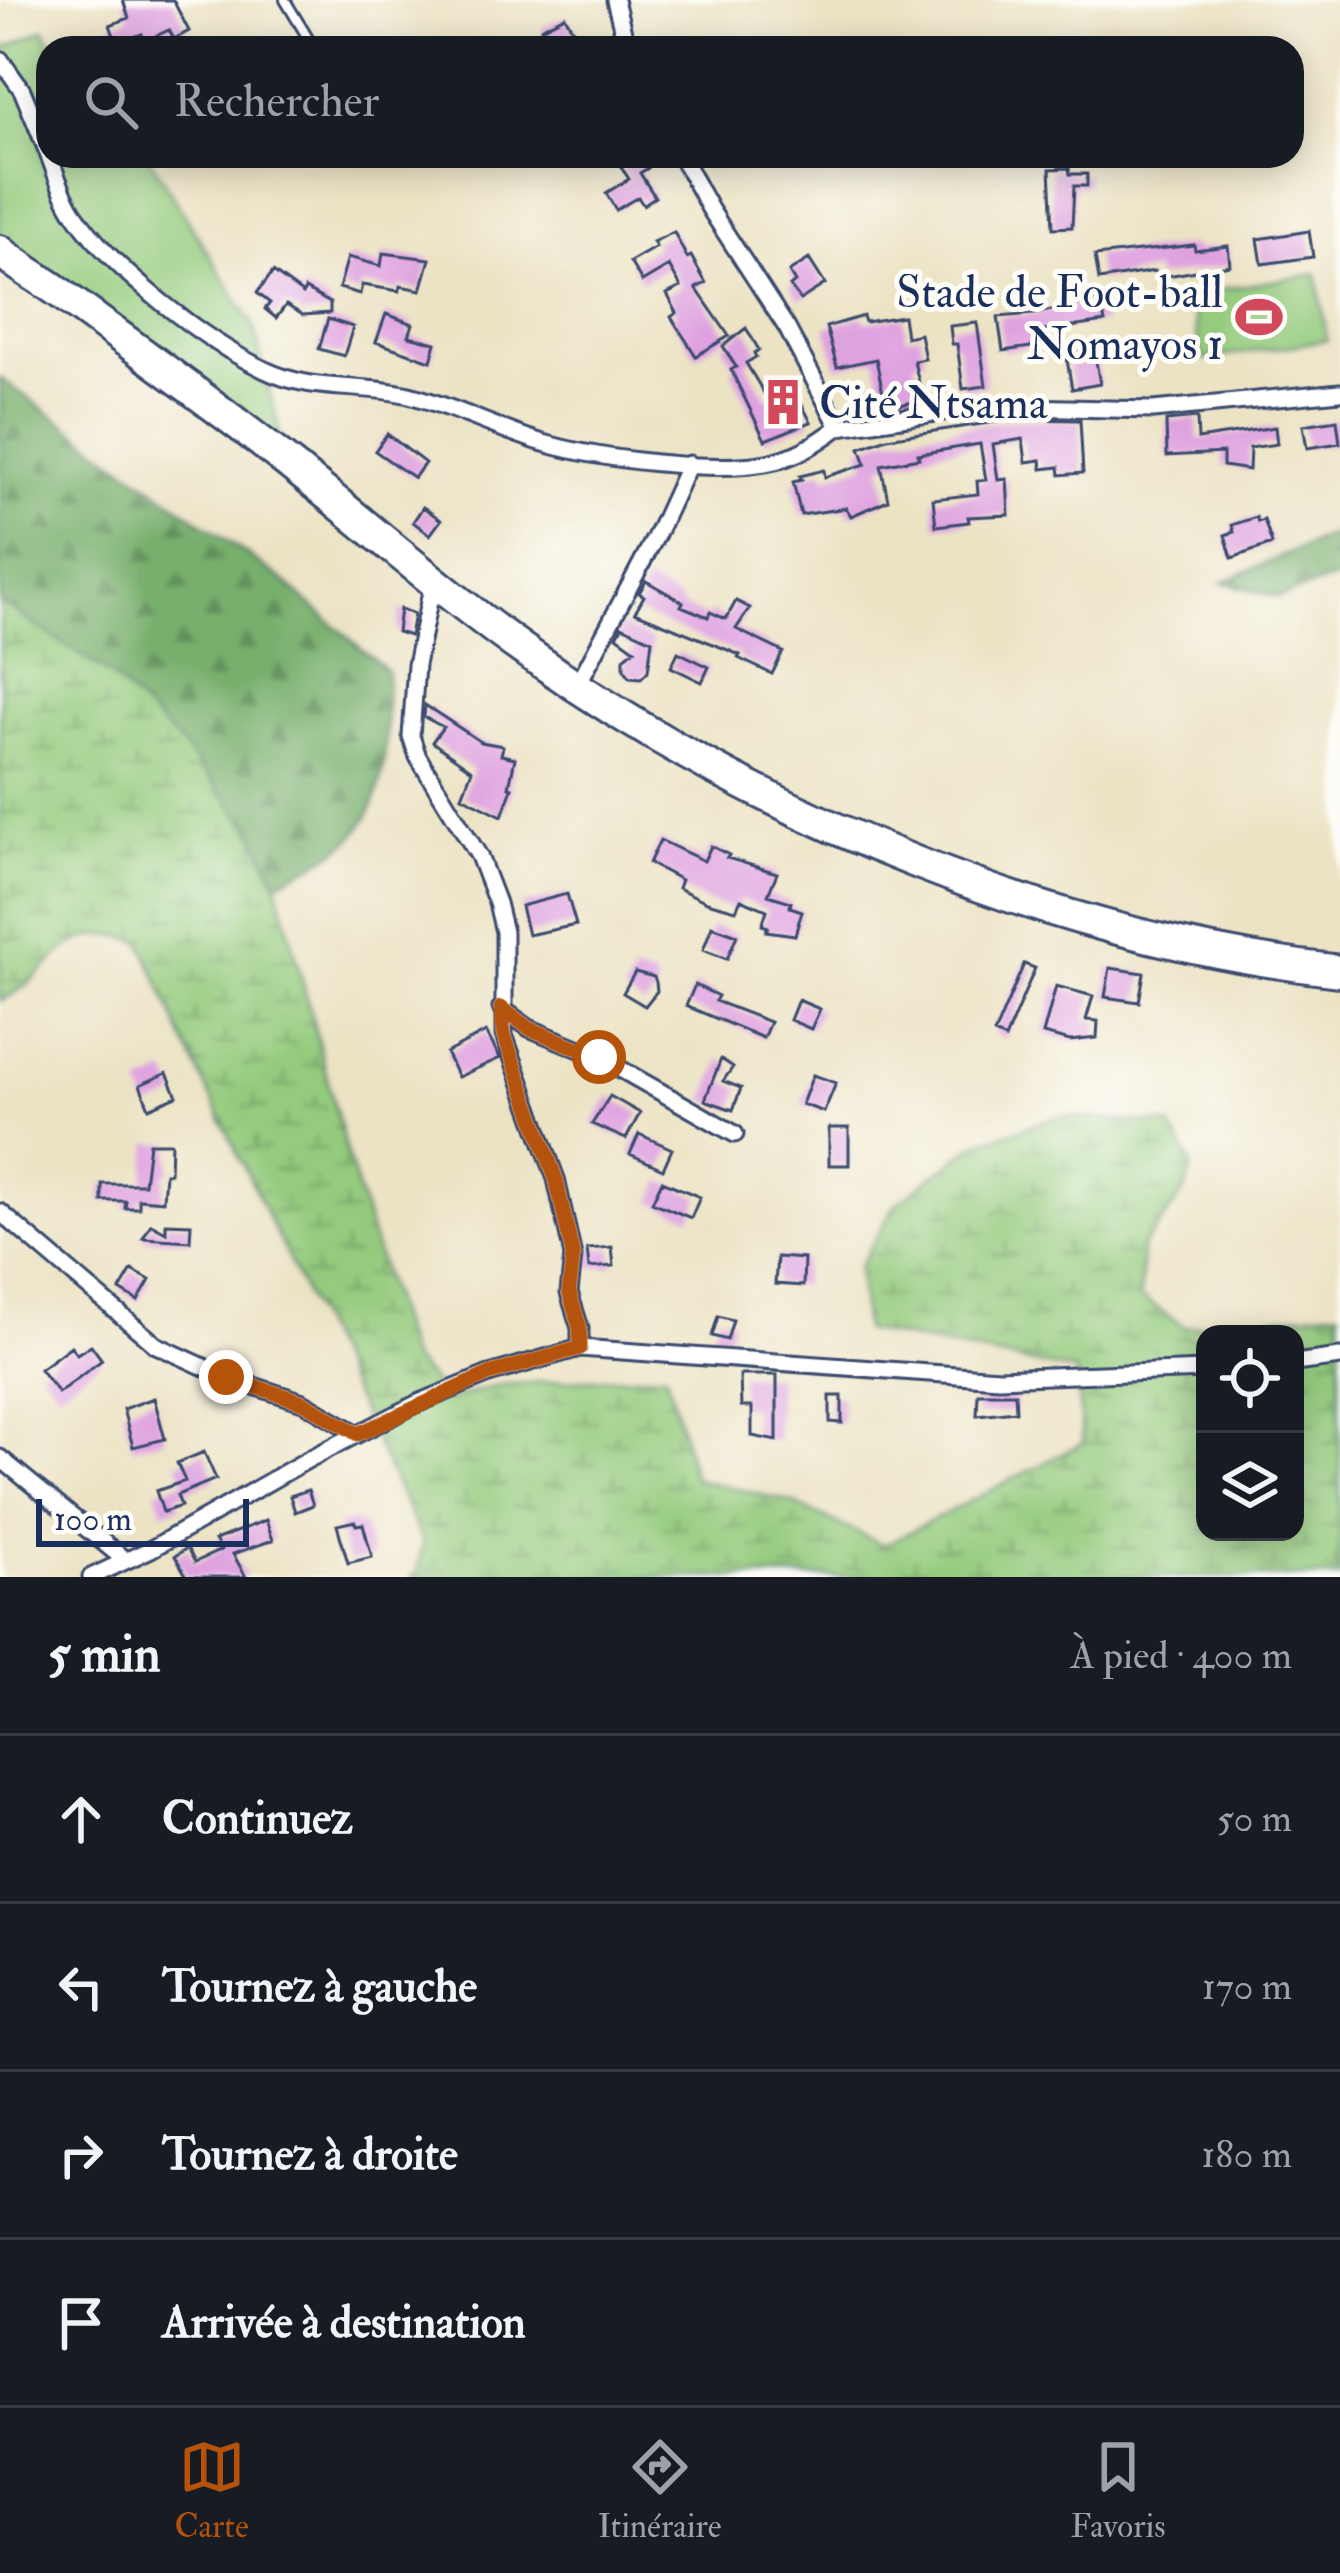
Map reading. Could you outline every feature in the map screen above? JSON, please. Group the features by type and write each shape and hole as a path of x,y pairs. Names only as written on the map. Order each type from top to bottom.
{"highway":[{"path":"4,256 276,454 535,659 707,763 872,845 1120,929 1287,965 1340,971"}],"street":[{"path":"614,0 624,36"},
{"path":"0,59 22,90 36,124"},
{"path":"54,168 69,204 104,252 189,320 265,370 325,388 411,396 576,452 688,464 762,464 809,449 839,428 982,406 1153,410 1340,392"},
{"path":"688,168 787,328 839,428"},
{"path":"577,686 688,464"},
{"path":"434,579 416,665 411,736 418,757 478,856 496,903 504,932 504,1035 556,1179 573,1256 569,1292 580,1328 580,1348"},
{"path":"501,1008 529,1028 599,1057 735,1134"},
{"path":"0,1212 156,1345 226,1377 303,1402 358,1434"},
{"path":"91,1577 358,1434 489,1374 580,1348 1039,1380 1196,1371"},
{"path":"1304,1362 1340,1357"},
{"path":"0,1458 125,1561"}],"lane":[{"path":"285,0 307,36"}],"green space":[{"path":"44,29 48,36 36,36 36,168 155,168 253,325 287,462 0,260 0,51"},
{"name":"Stade de Foot-ball Nomayos 1","path":"1317,274 1327,340 1201,360 1191,294"},
{"path":"0,378 286,583 387,671 386,741 379,788 371,810 343,846 277,883 253,831 109,674 0,602"},
{"path":"1340,531 1340,577 1279,598 1223,582"},
{"path":"0,602 109,674 181,744 253,831 277,883 347,1155 409,1357 449,1400 498,1385 666,1374 694,1479 788,1501 884,1545 1083,1443 1076,1372 864,1330 858,1268 896,1204 977,1143 1060,1116 1169,1125 1192,1164 1185,1191 1142,1247 1140,1297 1185,1327 1196,1326 1196,1541 1304,1541 1304,1325 1203,1325 1340,1310 1340,1577 412,1577 417,1574 423,1542 141,941 93,936 76,942 0,1001"}],"building":[{"path":"123,0 173,0 189,31 180,36 169,30 156,36 114,36 110,25 129,18"},
{"path":"565,16 576,36 545,36 541,28"},
{"path":"622,168 648,168 640,173 655,197 643,205 638,197 616,210 606,193 629,179"},
{"path":"1069,168 1070,174 1087,174 1087,186 1074,186 1072,227 1053,228 1050,169"},
{"path":"1309,231 1313,257 1262,264 1258,239"},
{"path":"674,232 706,283 696,288 729,336 696,356 671,317 677,313 667,294 681,287 669,266 642,282 630,262"},
{"path":"1194,245 1195,250 1228,246 1230,265 1156,278 1155,271 1099,280 1095,256"},
{"path":"383,253 430,259 421,290 362,285 360,294 339,288 348,257 381,266"},
{"path":"809,259 825,284 800,300 790,286 795,282 789,272"},
{"path":"273,272 303,294 305,289 330,303 330,313 303,315 286,305 276,318 265,309 270,303 257,293"},
{"path":"1100,299 1105,322 1036,332 1038,346 1003,351 998,317"},
{"path":"386,314 413,324 409,336 436,343 431,361 376,342"},
{"path":"863,316 865,322 903,316 906,337 920,334 925,359 914,361 923,400 886,408 876,359 837,367 826,327"},
{"path":"328,319 353,327 344,356 319,349"},
{"path":"977,323 986,386 963,389 950,326"},
{"path":"746,328 759,350 746,363 767,398 792,386 811,422 765,440 723,346"},
{"path":"1094,350 1100,384 1072,389 1066,354"},
{"path":"1197,418 1198,439 1275,427 1277,444 1250,448 1249,470 1223,466 1223,453 1167,456 1166,421"},
{"path":"1016,419 1080,420 1083,473 1060,475 1059,467 1042,469 1041,460 1026,462 1023,439 993,444 998,480 1007,479 1009,515 968,517 969,522 936,526 933,499 978,494 977,481 986,480 980,444 881,465 888,500 851,516 846,508 801,515 793,482 824,470 825,477 866,464 860,448 887,438"},
{"path":"1337,420 1340,443 1307,448 1303,425"},
{"path":"387,434 425,463 414,478 375,451"},
{"path":"423,507 441,520 430,535 413,522"},
{"path":"1256,517 1258,522 1264,520 1272,544 1232,558 1225,535 1234,532 1232,525"},
{"path":"646,581 683,602 681,606 708,617 710,612 726,619 736,601 750,608 736,629 783,652 772,674 738,658 740,655 635,612"},
{"path":"400,609 414,614 410,636 397,632"},
{"path":"622,626 652,640 648,671 641,678 630,677 624,669 624,658 635,649 617,636"},
{"path":"678,652 709,667 702,682 671,667"},
{"path":"425,705 481,742 503,746 501,755 515,758 512,788 502,816 462,796 472,770 432,742 443,727 424,717"},
{"path":"660,840 704,861 711,846 727,858 777,873 768,895 802,911 795,935 766,931 768,927 762,925 767,910 741,899 736,910 678,888 681,880 649,863"},
{"path":"567,894 576,925 528,935 521,906"},
{"path":"712,926 737,935 727,959 703,950"},
{"path":"1024,964 1035,968 1005,1039 994,1034"},
{"path":"1110,968 1144,973 1139,1002 1105,997"},
{"path":"635,972 654,977 656,982 657,991 645,1006 623,993"},
{"path":"695,985 718,996 715,1001 770,1022 763,1038 686,1006"},
{"path":"1056,986 1093,996 1086,1020 1098,1021 1097,1038 1070,1041 1043,1034"},
{"path":"798,1000 820,1009 811,1029 790,1020"},
{"path":"486,1032 500,1058 458,1077 446,1053"},
{"path":"721,1059 733,1067 723,1081 741,1088 733,1110 705,1100"},
{"path":"167,1073 177,1096 149,1108 140,1085"},
{"path":"813,1075 836,1083 824,1112 802,1104"},
{"path":"610,1096 640,1113 626,1139 592,1124"},
{"path":"829,1128 849,1128 849,1165 829,1165"},
{"path":"639,1134 672,1149 663,1169 630,1154"},
{"path":"149,1143 171,1143 163,1201 139,1199 139,1208 125,1208 126,1201 102,1201 102,1184 144,1184"},
{"path":"662,1181 700,1197 691,1218 652,1202"},
{"path":"166,1223 191,1224 190,1241 143,1238 151,1224 166,1232"},
{"path":"612,1247 614,1266 589,1268 587,1249"},
{"path":"777,1257 804,1259 803,1286 775,1284"},
{"path":"132,1270 150,1280 138,1301 120,1290"},
{"path":"718,1316 733,1320 727,1340 712,1336"},
{"path":"91,1345 102,1360 58,1393 40,1369 71,1346 77,1354"},
{"path":"740,1375 777,1375 777,1441 752,1436 752,1407 741,1407"},
{"path":"978,1393 1015,1393 1016,1411 977,1415"},
{"path":"830,1396 842,1396 842,1423 830,1422"},
{"path":"154,1398 165,1439 133,1447 123,1409"},
{"path":"204,1452 216,1479 177,1495 181,1506 163,1512 156,1491 185,1481 177,1463"},
{"path":"308,1490 313,1505 295,1512 290,1496"},
{"path":"266,1520 273,1540 233,1554 246,1577 187,1577 175,1556 187,1548 195,1562 221,1550 215,1540"},
{"path":"363,1524 372,1557 348,1563 337,1525"}],"place":[{"name":"Stade de Foot-ball Nomayos 1","path":"1259,317"},
{"name":"Cité Ntsama","path":"783,402"}],"route":[{"path":"226,1377 303,1402 358,1434 489,1374 580,1348 580,1328 569,1292 573,1256 556,1179 504,1035 501,1008 529,1028 599,1057"}]}
